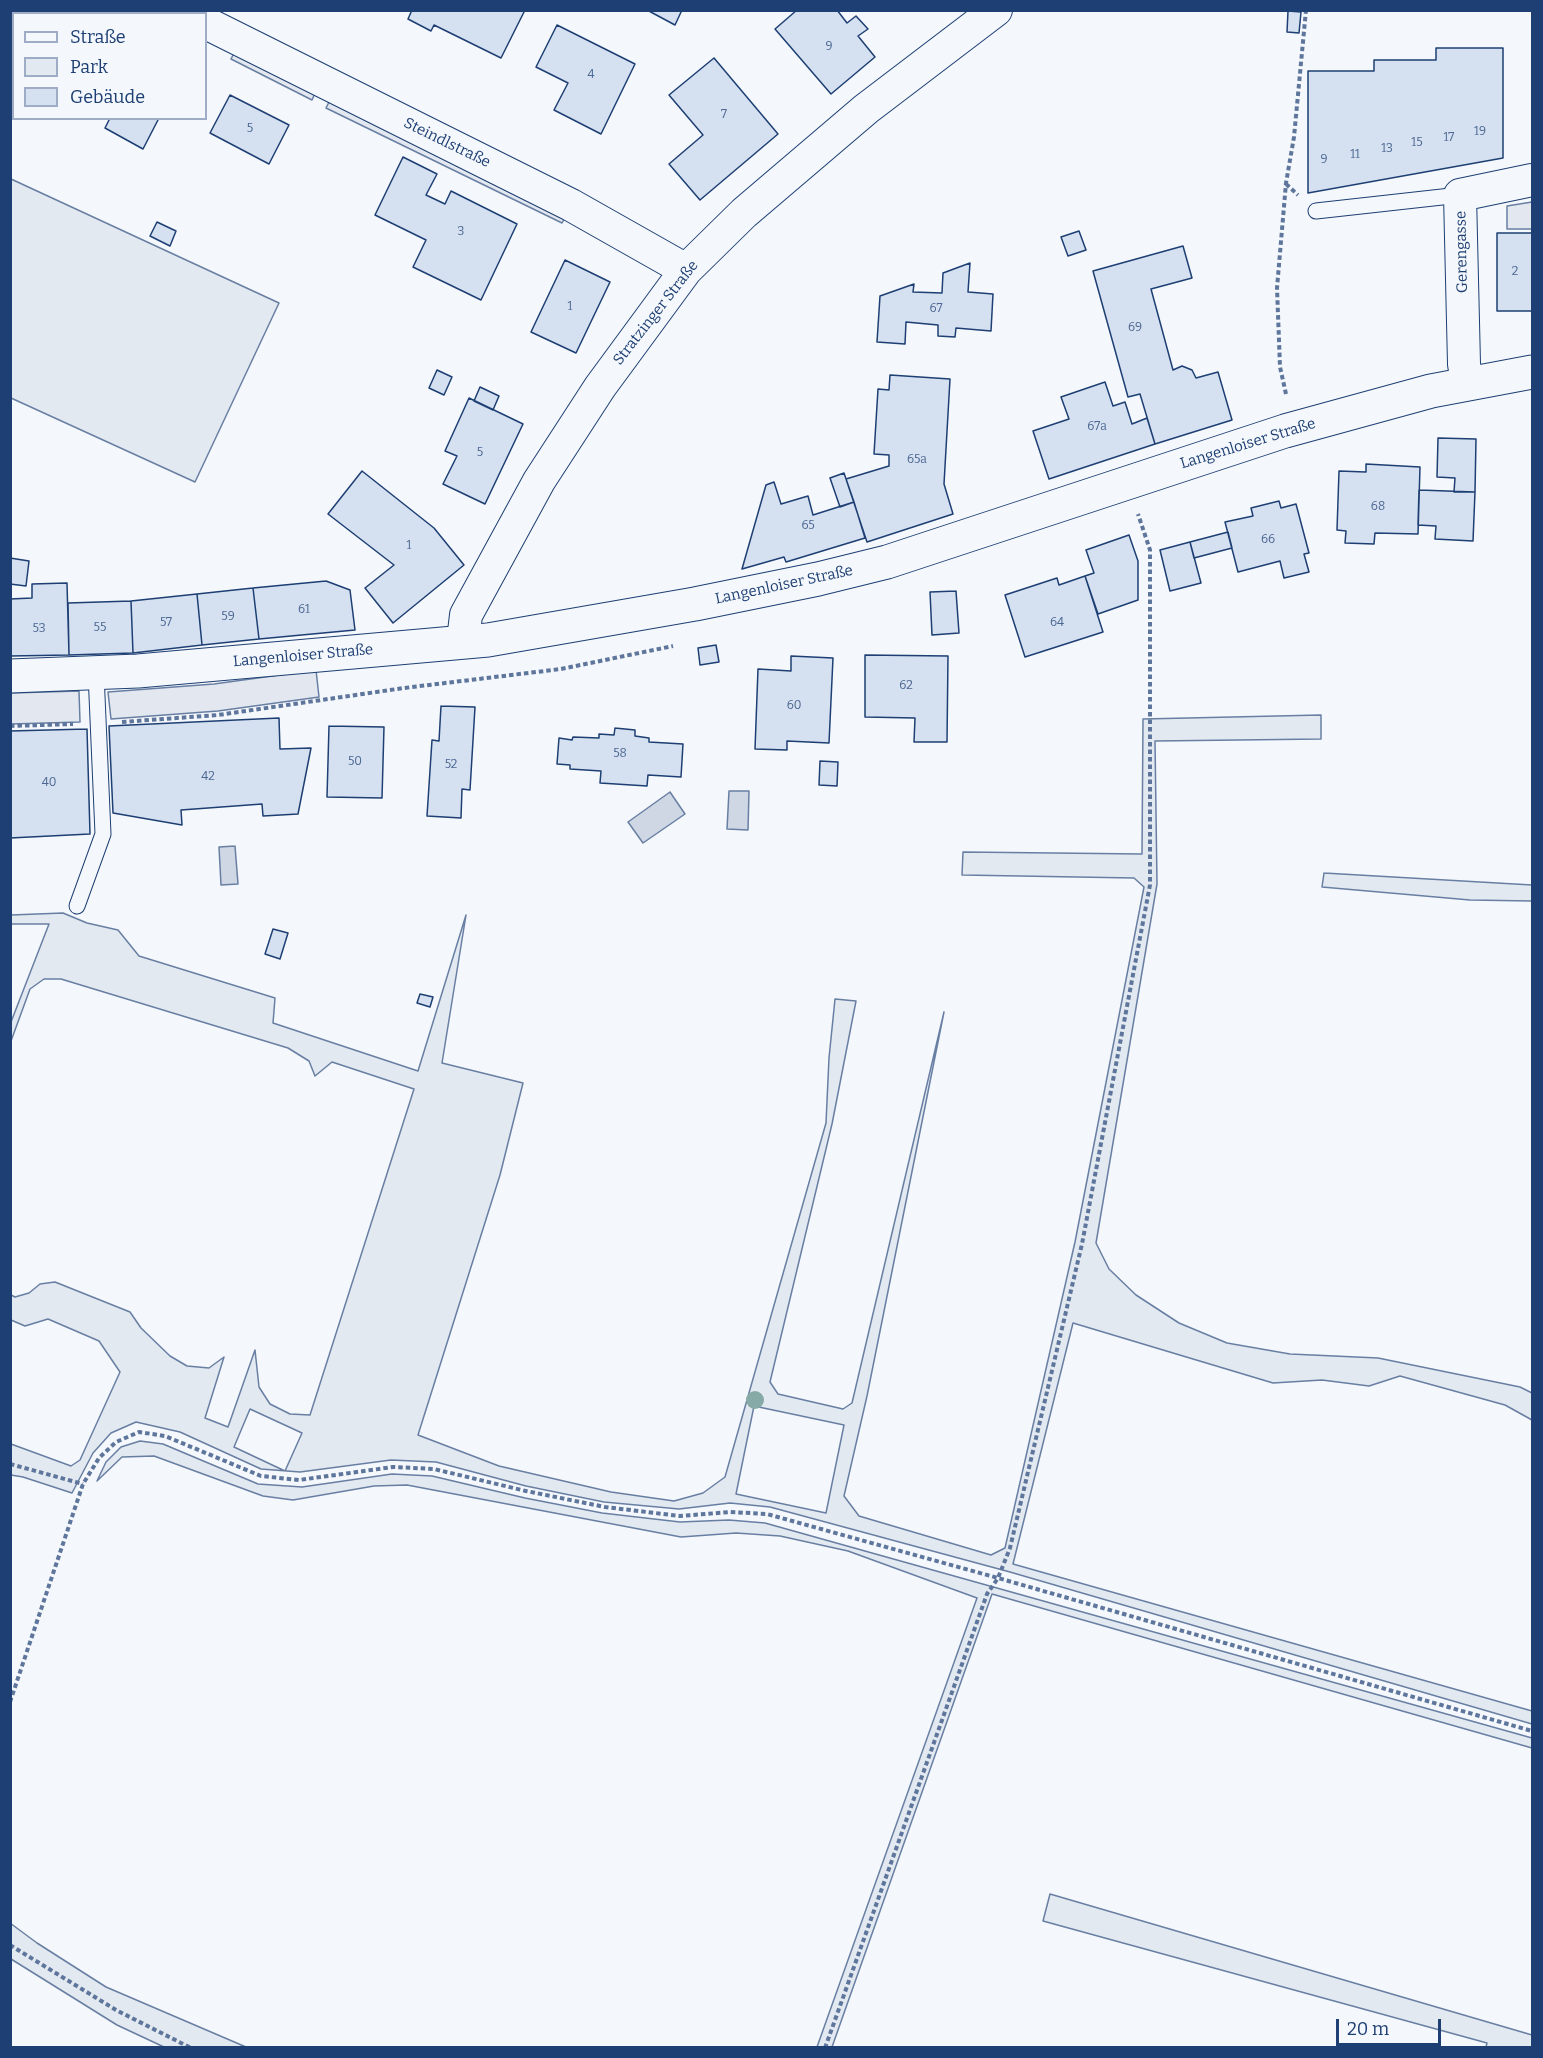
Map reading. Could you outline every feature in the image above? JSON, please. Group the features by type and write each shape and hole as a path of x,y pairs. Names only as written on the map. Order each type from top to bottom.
{"street":[{"name":"Stratzinger Straße","path":"463,641 466,615 539,481 600,387 686,270 744,213 866,109 996,10"},
{"name":"Steindlstraße","path":"207,23 571,205 686,270"},
{"name":"Gerengasse","path":"1467,383 1464,364 1460,195 1533,180"},
{"name":"Langenloiser Straße","path":"10,676 138,671 488,640 695,604 819,579 887,562 1285,431 1431,391 1533,372"}],"lane":[{"path":"1316,211 1460,195"},
{"path":"77,906 103,834 96,673"}],"path":[{"path":"1286,398 1280,367 1277,288 1286,183 1294,137 1306,10"},
{"path":"825,2048 987,1594 998,1578 1010,1548 1082,1244 1150,885 1150,550 1128,482"},
{"path":"10,1702 83,1484 99,1458 107,1450 116,1442 139,1432 165,1436 261,1476 299,1480 393,1467 434,1469 604,1508 680,1516 730,1512 767,1514 1533,1731"},
{"path":"10,1464 83,1484"},
{"path":"10,1945 116,2010 191,2048"}],"green space":[{"path":"11,179 279,303 195,482 11,398"},
{"path":"1321,715 1321,739 1155,741 1157,884 1096,1243 1109,1269 1136,1295 1179,1323 1227,1343 1290,1354 1378,1358 1520,1387 1532,1393 1532,1420 1505,1405 1400,1376 1369,1386 1322,1380 1273,1383 1073,1323 1013,1564 1532,1711 1532,1724 1010,1572 770,1507 730,1503 679,1509 604,1502 526,1486 436,1462 391,1460 300,1472 285,1471 261,1469 180,1432 136,1422 111,1433 93,1453 72,1493 11,1475 11,1444 71,1466 80,1460 120,1372 99,1341 48,1319 25,1326 11,1320 11,1295 15,1297 29,1293 40,1284 55,1282 130,1312 141,1328 170,1356 187,1366 209,1368 224,1357 205,1418 228,1427 255,1350 259,1387 270,1404 290,1414 310,1415 414,1089 332,1062 315,1076 309,1061 288,1048 61,979 44,979 30,989 11,1041 11,1022 49,924 11,924 11,915 63,913 87,923 118,930 139,956 275,998 273,1023 418,1071 466,915 442,1063 523,1083 500,1175 418,1435 499,1466 611,1492 674,1501 703,1493 725,1477 826,1123 835,999 856,1001 832,1124 770,1382 778,1394 843,1409 852,1403 944,1012 867,1396 844,1496 859,1516 991,1555 1005,1548 1075,1242 1144,887 1134,878 962,875 963,852 1142,854 1143,719","holes":["754,1406 844,1425 826,1513 736,1494","250,1409 302,1433 285,1471 234,1447"]},
{"path":"1324,873 1532,885 1532,901 1470,900 1322,887"},
{"path":"140,1441 163,1444 258,1484 302,1487 392,1474 432,1476 602,1513 680,1522 729,1520 765,1523 1532,1738 1532,1748 992,1594 832,2047 817,2047 977,1598 848,1551 780,1536 736,1533 681,1537 407,1485 374,1486 293,1500 263,1496 154,1456 122,1457 97,1481 106,1462 121,1447"},
{"path":"1050,1894 1532,2035 1532,2047 1486,2047 1487,2043 1043,1921"},
{"path":"10,1923 106,1987 246,2047 164,2047 117,2025 11,1959"}],"shaded area":[{"path":"235,51 316,91 312,100 231,59"},
{"path":"331,98 567,214 562,223 326,108"},
{"path":"1532,202 1532,229 1507,229 1507,206"},
{"path":"316,670 319,697 218,711 111,719 108,692 214,684"},
{"path":"79,691 80,722 11,724 11,693"},
{"path":"729,791 749,791 748,830 727,829"},
{"path":"670,792 685,814 643,843 628,822"},
{"path":"235,846 238,884 221,885 219,847"}],"building":[{"path":"412,10 525,10 501,58 434,25 431,31 408,19"},
{"path":"647,10 682,10 675,25"},
{"path":"797,10 837,10 847,23 856,16 868,29 858,36 875,57 831,94 775,29"},
{"path":"1288,11 1301,12 1299,33 1287,32"},
{"path":"557,25 635,64 601,134 554,110 568,83 536,67"},
{"path":"1436,48 1503,48 1503,158 1308,193 1308,71 1374,71 1374,60 1436,60"},
{"path":"714,58 778,134 700,200 669,164 703,135 669,95"},
{"path":"230,95 289,125 269,164 210,133"},
{"path":"109,120 158,120 143,149 105,128"},
{"path":"403,157 437,174 426,195 445,204 451,191 517,224 481,300 413,267 426,240 375,215"},
{"path":"157,222 176,231 170,246 150,236"},
{"path":"1079,231 1086,250 1068,256 1061,237"},
{"path":"1497,233 1532,233 1532,311 1497,311"},
{"path":"1183,246 1192,278 1151,289 1173,370 1182,366 1192,370 1196,378 1218,372 1232,420 1155,444 1140,394 1128,397 1093,271"},
{"path":"565,260 610,282 576,353 531,332"},
{"path":"970,263 968,292 993,294 991,331 956,328 955,337 938,336 938,325 906,322 905,344 877,342 880,296 914,284 913,292 942,293 943,273"},
{"path":"437,370 452,377 444,395 429,388"},
{"path":"890,375 950,379 944,484 953,514 867,542 846,479 889,466 889,455 874,454 878,389 889,390"},
{"path":"1105,382 1113,406 1125,402 1132,424 1147,418 1155,444 1049,479 1033,431 1069,419 1061,397"},
{"path":"480,387 499,396 493,410 474,401"},
{"path":"469,398 523,424 485,504 443,484 457,456 445,451"},
{"path":"1438,438 1476,439 1475,492 1454,492 1455,478 1437,477"},
{"path":"1366,464 1420,467 1418,534 1375,533 1374,544 1345,543 1346,531 1337,530 1339,471 1366,472"},
{"path":"362,471 434,528 464,565 393,623 365,588 394,565 328,514"},
{"path":"844,473 854,502 840,507 830,478"},
{"path":"774,482 781,504 808,496 813,515 854,502 865,538 786,562 784,557 742,569 766,485"},
{"path":"1419,490 1475,492 1473,541 1435,539 1436,526 1418,525"},
{"path":"1279,501 1281,508 1296,504 1309,553 1304,554 1309,572 1284,578 1280,561 1238,572 1225,522 1253,516 1251,508"},
{"path":"1228,532 1232,548 1194,558 1190,542"},
{"path":"1129,535 1138,561 1138,600 1098,614 1085,576 1094,573 1086,550"},
{"path":"1190,542 1201,583 1170,591 1160,550"},
{"path":"10,558 29,561 26,586 10,584"},
{"path":"1085,576 1103,632 1025,657 1005,595 1057,578 1059,585"},
{"path":"326,581 350,590 355,630 259,639 253,588"},
{"path":"67,583 69,655 10,656 10,599 32,598 32,584"},
{"path":"253,588 259,639 202,645 197,594"},
{"path":"956,591 959,633 932,635 930,592"},
{"path":"197,594 202,645 133,653 131,601"},
{"path":"131,601 133,653 69,655 68,603"},
{"path":"716,645 719,662 700,665 698,648"},
{"path":"865,655 948,656 947,742 914,742 915,718 865,717"},
{"path":"791,656 833,658 829,743 787,741 787,750 755,749 758,669 791,671"},
{"path":"441,706 475,707 470,790 462,789 461,818 427,816 432,740 439,741"},
{"path":"279,718 280,749 311,748 298,814 263,816 262,804 181,810 182,825 113,813 109,726"},
{"path":"329,726 384,727 382,798 327,797"},
{"path":"615,728 635,730 635,736 649,738 649,742 683,744 681,777 648,775 647,786 600,783 601,771 570,769 570,765 557,764 559,738 572,740 573,737 599,738 599,734 614,735"},
{"path":"87,729 90,834 10,838 10,731"},
{"path":"820,761 838,762 837,786 819,785"},
{"path":"273,929 288,933 280,959 265,954"},
{"path":"420,994 433,997 430,1007 417,1003"}]}
